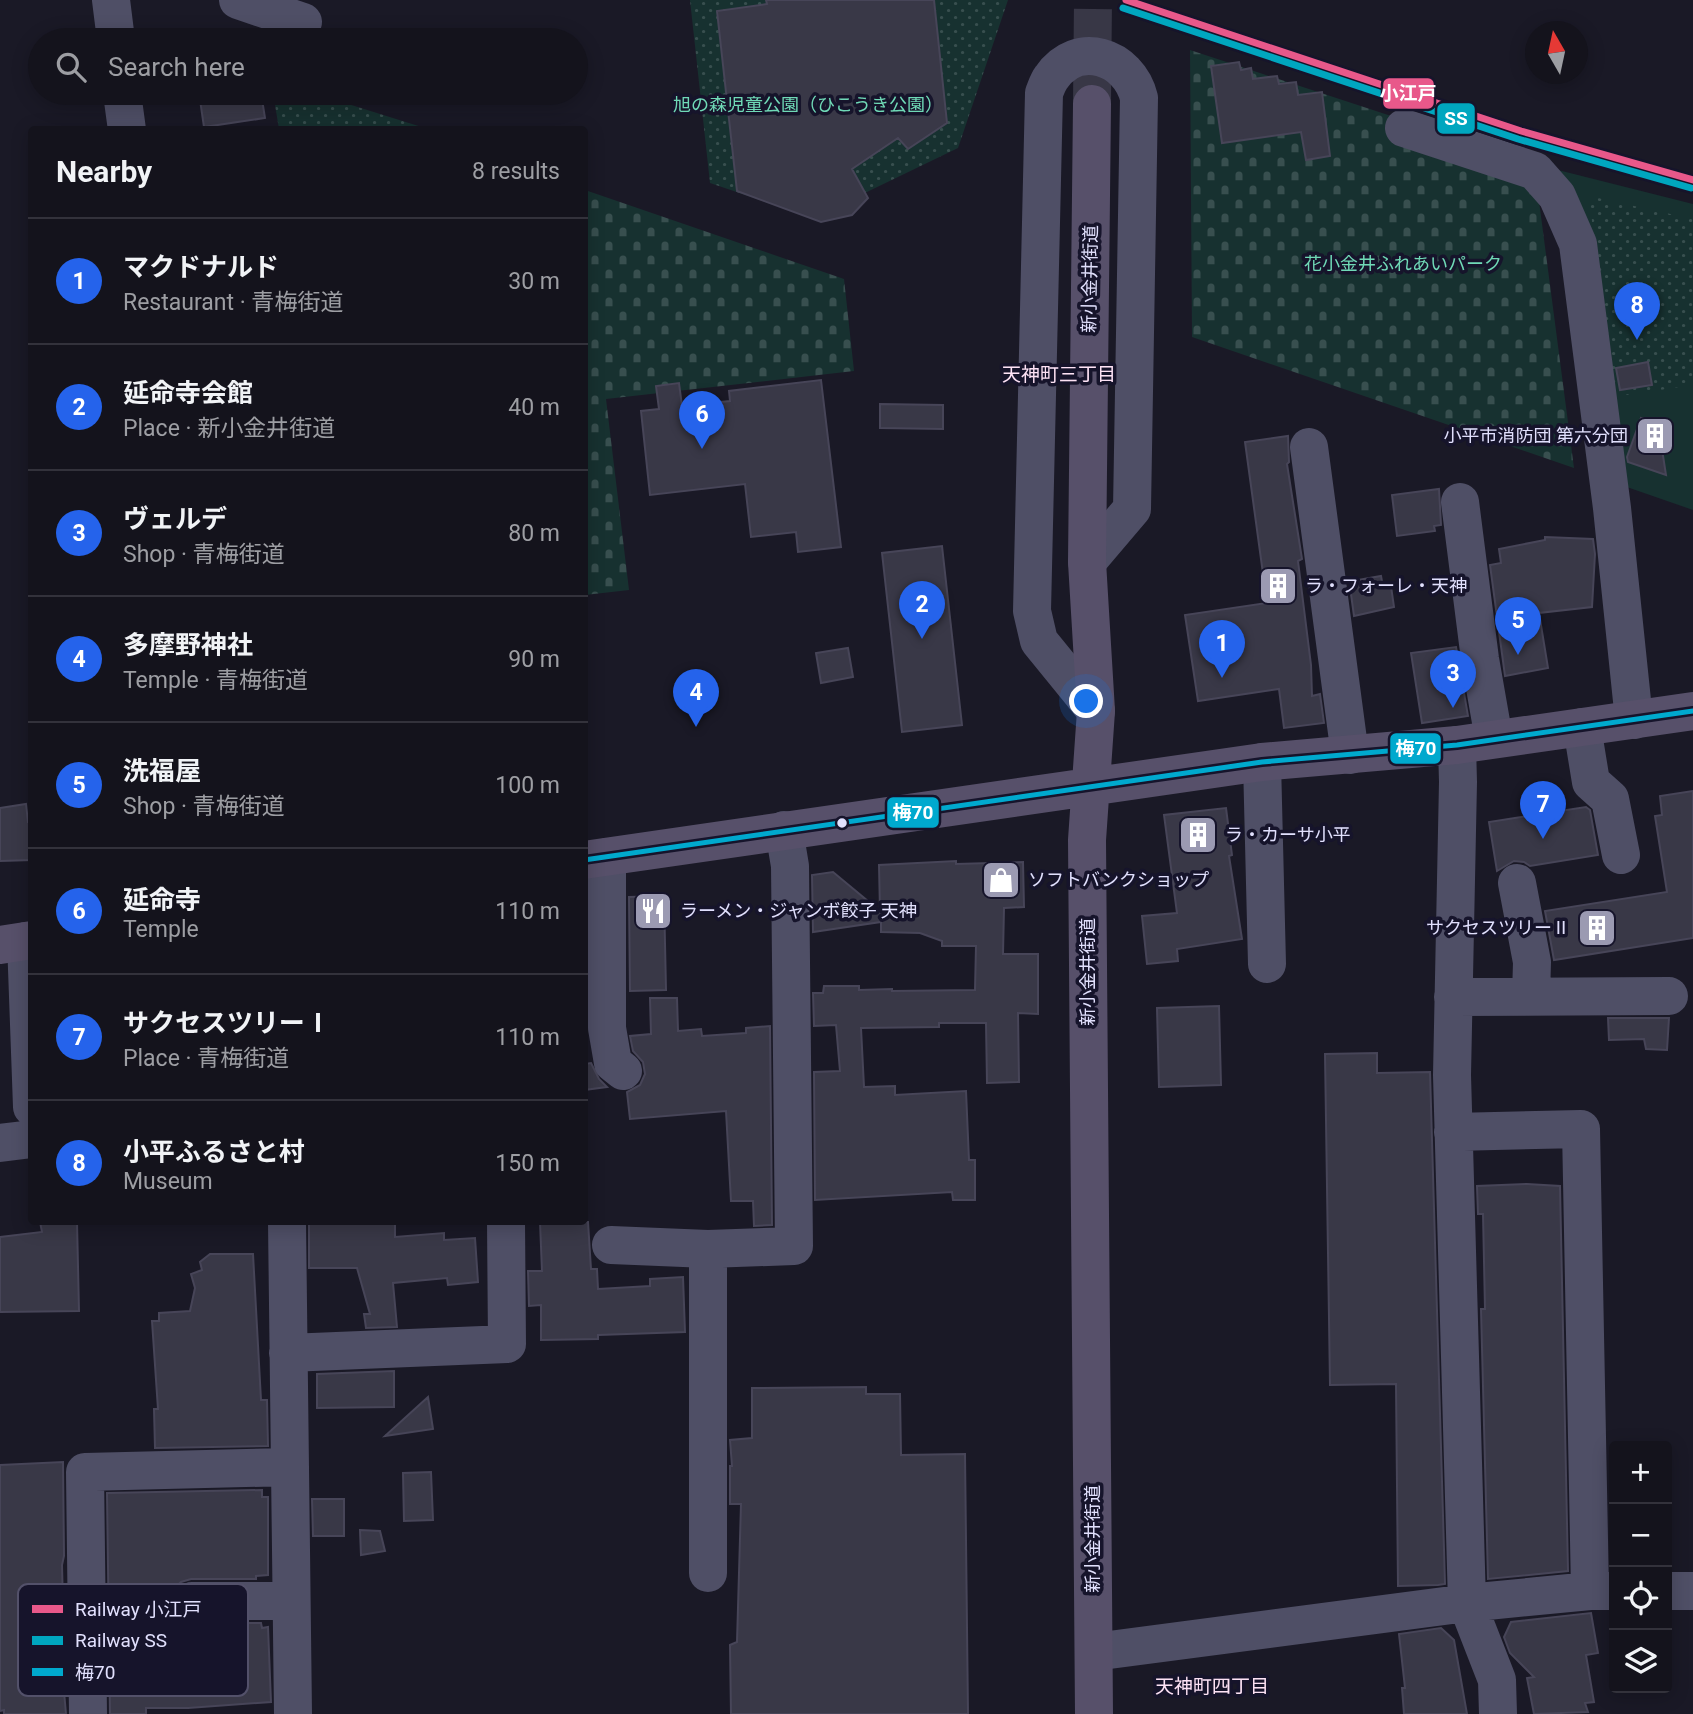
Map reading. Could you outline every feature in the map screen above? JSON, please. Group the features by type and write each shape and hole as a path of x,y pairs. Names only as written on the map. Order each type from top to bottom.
{"main road":[{"name":"新小金井街道","path":"1093,104 1087,562 1096,711 1087,853 1094,1714"},
{"path":"596,859 1262,762 1457,745 1693,711"}],"street":[{"path":"111,0 114,28"},
{"path":"238,0 293,13"},
{"path":"1087,562 1132,509 1139,99 1136,87 1119,64 1105,58 1092,57 1071,61 1061,67 1051,78 1044,93 1032,611 1039,641 1096,711"},
{"path":"124,105 126,126"},
{"path":"1404,128 1535,171 1557,196 1578,244 1612,508 1634,720"},
{"path":"1309,447 1350,755"},
{"path":"1460,502 1480,659 1494,739"},
{"path":"1581,727 1591,782 1610,799 1621,855"},
{"path":"1457,745 1453,1132 1467,1603 1497,1680 1498,1714"},
{"path":"1262,762 1267,964"},
{"path":"611,1245 708,1249 794,1246 790,866 784,830"},
{"path":"596,859 607,1028 613,1063 624,1071"},
{"path":"1517,883 1532,962 1531,996"},
{"path":"19,942 28,1056"},
{"path":"1453,997 1669,996"},
{"path":"1094,1652 1467,1603 1602,1591 1581,1129 1453,1132"},
{"path":"0,1143 28,1140"},
{"path":"287,1225 293,1714"},
{"path":"288,1353 507,1344 506,1225"},
{"path":"708,1249 708,1573"},
{"path":"86,1584 85,1472 290,1467"},
{"path":"1672,1591 1693,1591"},
{"path":"248,1601 291,1601"},
{"path":"88,1696 88,1714"}],"green space":[{"name":"旭の森児童公園（ひこうき公園）","path":"690,0 1008,0 958,148 813,218 710,183"},
{"name":"花小金井ふれあいパーク","path":"1190,50 1534,163 1574,468 1192,337"},
{"path":"275,105 351,105 418,126 278,126"},
{"path":"1558,170 1693,204 1693,510 1598,477"},
{"path":"588,191 844,279 854,371 606,399 629,590 588,595"},
{"path":"1589,196 1693,219 1693,385 1613,397"}],"building":[{"name":"旭の森児童公園（ひこうき公園）","path":"766,0 934,0 947,123 908,149 898,138 852,169 868,198 852,215 821,222 737,191 717,11 767,4"},
{"path":"1239,62 1241,70 1251,68 1253,79 1277,76 1279,84 1296,82 1298,95 1322,92 1330,156 1306,160 1301,132 1222,143 1211,66"},
{"path":"201,105 263,105 265,118 204,126"},
{"path":"1648,362 1652,385 1620,390 1616,368"},
{"path":"821,380 841,547 798,552 796,532 751,537 745,484 650,495 641,411 659,409 656,386 679,383 682,406 730,401 729,391"},
{"path":"880,404 943,405 943,429 880,428"},
{"path":"1641,418 1658,423 1666,475 1628,462 1627,457"},
{"path":"1288,436 1287,464 1302,559 1298,561 1311,665 1312,696 1320,694 1324,723 1284,728 1279,689 1198,701 1185,615 1267,603 1245,442"},
{"path":"1439,489 1441,525 1434,526 1435,531 1397,536 1392,495"},
{"path":"1545,537 1593,539 1595,554 1592,607 1539,613 1548,668 1505,676 1490,565 1501,563 1499,549 1545,540"},
{"path":"942,546 962,725 902,732 882,553"},
{"path":"1381,576 1383,587 1391,586 1394,607 1354,616 1350,587 1353,587 1352,581"},
{"path":"1456,647 1468,716 1422,723 1411,653"},
{"path":"848,648 853,677 821,683 816,653"},
{"path":"1693,791 1693,938 1554,960 1545,911 1667,892 1655,816 1662,815 1660,796"},
{"path":"26,804 28,860 0,861 0,808"},
{"path":"1586,807 1590,810 1598,855 1530,866 1514,861 1497,871 1489,822"},
{"path":"1226,808 1232,855 1229,856 1242,939 1177,949 1178,961 1147,964 1142,916 1177,913 1164,815"},
{"path":"956,861 956,864 1023,862 1024,907 1004,908 1003,954 1038,954 1038,1014 1018,1013 1019,1082 987,1083 986,1023 939,1023 939,1027 861,1028 864,1087 895,1086 895,1095 966,1091 969,1160 975,1160 975,1200 953,1200 952,1192 815,1200 814,1072 840,1071 836,1025 814,1026 813,993 823,993 824,986 859,986 859,990 892,991 975,990 976,946 942,946 942,941 920,933 881,932 881,922 813,932 812,875 833,872 880,911 879,865"},
{"path":"664,896 666,990 630,991 629,897"},
{"path":"650,998 677,998 678,1031 701,1029 702,1036 746,1033 746,1028 770,1026 772,1225 754,1226 753,1201 731,1201 726,1111 630,1119 627,1092 640,1085 645,1074 643,1062 633,1051 630,1036 651,1034"},
{"path":"1219,1006 1221,1085 1159,1087 1157,1008"},
{"path":"1608,1018 1669,1018 1667,1050 1646,1049 1644,1039 1609,1040"},
{"path":"1377,1053 1377,1073 1430,1072 1445,1584 1438,1585 1398,1586 1396,1384 1330,1385 1325,1054"},
{"path":"588,1063 591,1063 599,1079 607,1087 588,1089"},
{"path":"1477,1186 1560,1186 1568,1571 1488,1579 1481,1309 1485,1309 1483,1214 1478,1214"},
{"path":"588,1222 591,1269 597,1269 598,1289 650,1286 650,1279 683,1277 685,1332 598,1335 598,1339 541,1340 541,1305 529,1306 528,1271 542,1271 540,1225 588,1225"},
{"path":"41,1225 77,1225 79,1311 0,1312 0,1237 42,1232"},
{"path":"309,1225 395,1225 395,1237 444,1233 444,1240 475,1238 478,1282 448,1285 447,1278 393,1283 397,1327 366,1328 364,1314 370,1314 357,1268 309,1268"},
{"path":"210,1254 253,1254 261,1400 267,1400 268,1446 155,1448 154,1409 158,1409 152,1321 159,1321 159,1313 190,1311 195,1288 191,1274 202,1270 200,1262"},
{"path":"394,1371 394,1407 317,1408 317,1374"},
{"path":"866,1387 866,1394 900,1394 901,1455 965,1454 968,1714 731,1714 730,1645 737,1642 741,1504 730,1504 730,1440 752,1438 752,1388"},
{"path":"428,1397 433,1429 385,1436"},
{"path":"63,1462 62,1584 18,1584 18,1696 64,1696 66,1714 4,1714 4,1710 0,1711 0,1465"},
{"path":"431,1472 433,1520 404,1521 403,1473"},
{"path":"262,1490 262,1497 268,1497 268,1575 256,1576 256,1579 191,1579 179,1584 108,1584 107,1493"},
{"path":"312,1499 344,1499 344,1536 313,1536"},
{"path":"360,1530 380,1531 385,1551 361,1555"},
{"path":"1591,1613 1598,1653 1586,1655 1594,1702 1585,1703 1588,1712 1534,1714 1527,1678 1534,1677 1510,1653 1504,1637 1511,1622"},
{"path":"248,1623 261,1623 262,1628 268,1627 271,1702 146,1708 146,1714 110,1714 110,1696 248,1696"},
{"path":"1441,1628 1454,1640 1467,1714 1404,1714 1402,1688 1405,1688 1399,1634"}],"tunnel":[{"path":"1092,104 1093,0"}],"rail line":[{"name":"小江戸","path":"1126,0 1521,131 1693,180"},
{"name":"SS","path":"1123,8 1518,139 1691,188"}],"transit line":[{"name":"梅70","path":"588,859 1262,762 1457,745 1693,711"}],"place":[{"name":"小平ふるさと村","path":"1637,340"},
{"name":"小平市消防団 第六分団","path":"1655,436"},
{"name":"延命寺","path":"702,449"},
{"name":"ラ・フォーレ・天神","path":"1278,586"},
{"name":"延命寺会館","path":"922,639"},
{"name":"洗福屋","path":"1518,655"},
{"name":"マクドナルド","path":"1222,678"},
{"name":"ヴェルデ","path":"1453,708"},
{"name":"多摩野神社","path":"696,727"},
{"name":"ラ・カーサ小平","path":"1198,835"},
{"name":"サクセスツリーⅠ","path":"1543,839"},
{"name":"ソフトバンクショップ","path":"1001,880"},
{"name":"ラーメン・ジャンボ餃子 天神","path":"653,911"},
{"name":"サクセスツリーⅡ","path":"1597,928"}],"district":[{"name":"天神町三丁目","path":"1059,374"},
{"name":"天神町四丁目","path":"1212,1686"}]}
